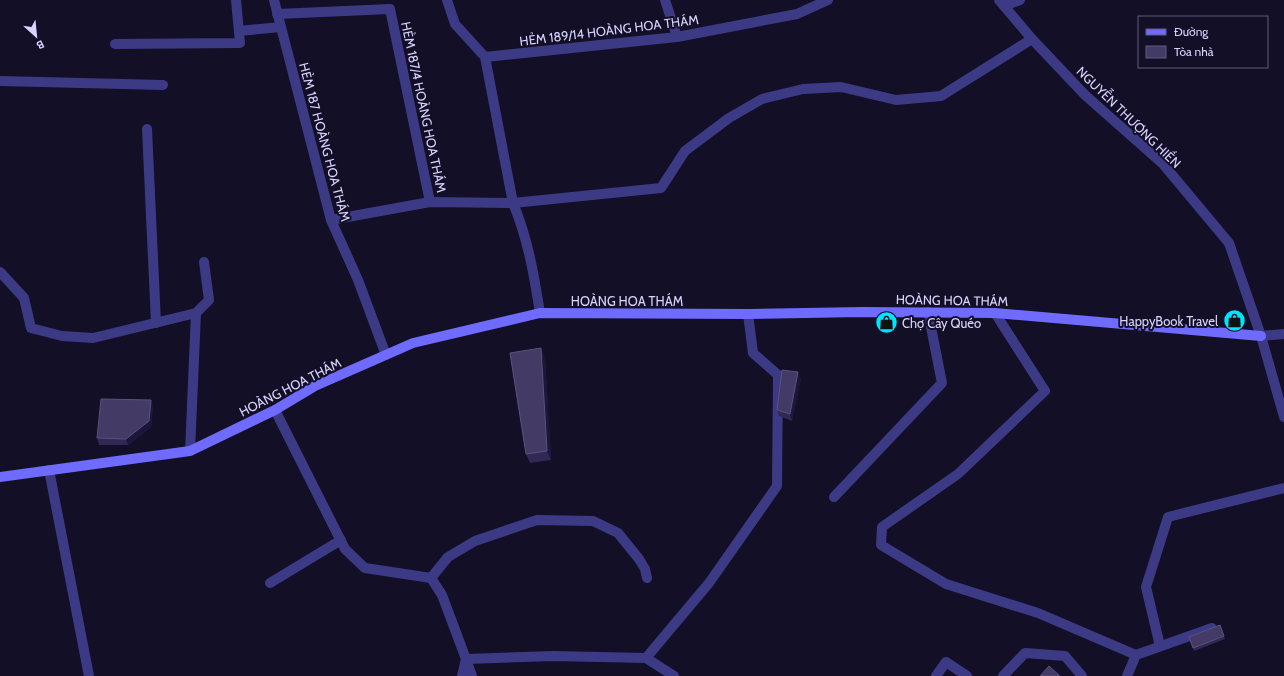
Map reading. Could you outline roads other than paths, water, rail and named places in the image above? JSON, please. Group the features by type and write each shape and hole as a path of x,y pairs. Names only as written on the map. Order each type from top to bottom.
{"street":[{"path":"115,44 240,43 236,0"},
{"name":"HẺM 187 HOÀNG HOA THÁM","path":"274,0 331,220 358,280 386,355"},
{"path":"447,0 455,24 485,57 513,203 520,220 531,257 540,313"},
{"path":"665,0 677,37"},
{"name":"HẺM 189/14 HOÀNG HOA THÁM","path":"485,57 677,37 797,14 828,0"},
{"path":"1002,3 1020,0"},
{"name":"NGUYỄN THƯỢNG HIỀN","path":"1002,3 1032,39 1084,95 1163,164 1229,243 1261,336 1284,418"},
{"name":"HẺM 187/4 HOÀNG HOA THÁM","path":"278,14 390,9 430,202"},
{"path":"239,31 281,27"},
{"name":"HẺM 187/4 HOÀNG HOA THÁM","path":"331,220 430,202 513,203 661,188 685,151 729,118 762,99 803,89 841,87 896,100 941,96 1032,39"},
{"path":"0,81 163,85"},
{"path":"147,129 156,323"},
{"path":"0,272 24,298 31,328 62,336 93,338 196,313 209,300 204,262"},
{"path":"834,497 942,383 928,312"},
{"path":"190,451 196,313"},
{"name":"HOÀNG HOA THÁM","path":"0,476 190,451 275,410 315,386 413,343 540,313 995,313 1261,336 1284,334"},
{"path":"995,313 1044,391 958,474 882,527 881,545 946,584 1038,613 1136,655 1212,628"},
{"path":"646,658 709,583 777,486 778,375 753,353 748,314"},
{"path":"275,410 345,549 365,568 431,578 442,595 472,676"},
{"path":"49,470 89,676"},
{"path":"1160,646 1146,587 1168,517 1284,488"},
{"path":"431,578 448,557 475,541 537,520 592,521 618,533 639,559 645,569 647,578"},
{"path":"270,583 341,540"},
{"path":"1002,676 1025,653 1065,656 1082,676"},
{"path":"1127,676 1136,655"},
{"path":"466,659 553,656 646,658 674,676"},
{"path":"462,676 466,659"},
{"path":"936,676 946,662 967,676"}],"place":[{"name":"HappyBook Travel","path":"1234,321"},
{"name":"Chợ Cây Quéo","path":"886,323"}]}
